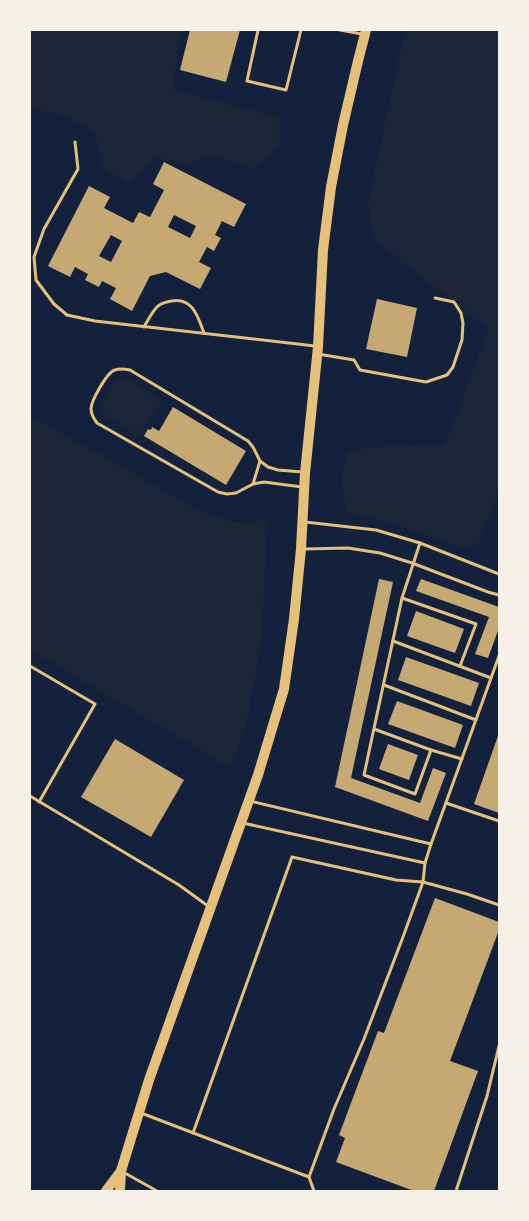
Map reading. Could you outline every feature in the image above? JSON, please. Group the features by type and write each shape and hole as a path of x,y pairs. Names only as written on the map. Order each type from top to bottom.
{"main road":[{"path":"120,1191 121,1171 149,1080 258,775 284,688 294,619 301,549 305,472 318,350 323,250 331,187 343,125 366,32"},
{"path":"106,1191 121,1171"}],"lane":[{"path":"258,30 247,81 286,90 301,30"},
{"path":"340,30 366,32"},
{"path":"75,142 78,169 44,229 34,257 36,280 54,304 67,315 81,319 205,333 318,350 354,360 360,370 426,382 447,375 453,367 462,340 463,323 461,313 454,302 435,298"},
{"path":"144,327 157,306 175,300 190,304 195,310 205,333"},
{"path":"305,472 278,470 268,467 260,461 248,441 130,370 122,368 113,370 92,402 92,415 97,423 218,492 236,493 253,484 264,482 305,487"},
{"path":"253,484 260,461"},
{"path":"302,522 376,530 420,543 499,574"},
{"path":"420,543 402,598 364,775 415,794 431,750"},
{"path":"301,549 348,548 380,553 499,595"},
{"path":"402,598 476,624 460,666"},
{"path":"393,641 491,678"},
{"path":"314,1191 309,1177 334,1109 364,1039 423,882 425,863 431,844 499,656"},
{"path":"30,666 95,704 39,802"},
{"path":"384,685 476,720"},
{"path":"374,730 462,759"},
{"path":"30,796 179,885 211,908"},
{"path":"249,801 431,844"},
{"path":"446,803 499,822"},
{"path":"241,822 425,863"},
{"path":"193,1133 292,857 396,880 423,882 499,905"},
{"path":"456,1191 487,1096 499,1046"},
{"path":"139,1112 309,1177"},
{"path":"121,1171 158,1191"}],"shaded area":[{"path":"30,30 181,30 173,89 280,118 279,148 253,169 208,155 187,165 156,158 128,185 104,169 94,132 59,114 30,109"},
{"path":"407,30 499,30 499,490 480,542 460,548 389,522 346,513 341,477 348,450 377,447 445,445 488,329 373,239 368,202 403,40"},
{"path":"127,378 162,400 139,436 106,416 102,411 101,406 114,382"},
{"path":"30,415 208,515 235,522 268,520 261,645 246,726 231,768 30,650"}],"building":[{"path":"190,30 240,30 226,82 180,70"},
{"path":"164,162 246,204 234,227 222,221 215,235 221,238 214,251 207,247 199,262 211,268 200,289 166,272 150,276 132,311 110,299 116,288 102,281 99,287 85,280 88,274 75,267 70,277 48,266 89,186 110,197 104,208 133,223 139,212 150,217 164,190 153,184","holes":["174,215 196,226 190,238 168,227","111,235 122,241 111,262 99,256"]},
{"path":"377,299 417,308 407,357 366,349"},
{"path":"173,407 246,451 226,485 144,436 148,429 151,430 152,427 159,431"},
{"path":"379,579 393,582 351,778 420,803 433,768 446,773 428,821 335,787"},
{"path":"421,579 499,607 499,628 488,658 475,654 489,617 416,591"},
{"path":"416,611 464,629 455,653 407,636"},
{"path":"406,657 479,683 471,706 398,680"},
{"path":"397,701 463,725 455,748 388,724"},
{"path":"499,733 499,813 474,804"},
{"path":"115,739 184,780 151,837 81,797"},
{"path":"388,744 418,755 409,780 379,769"},
{"path":"435,898 499,922 499,930 450,1061 478,1071 434,1191 414,1191 336,1162 345,1138 339,1135 378,1031 384,1033"}]}
